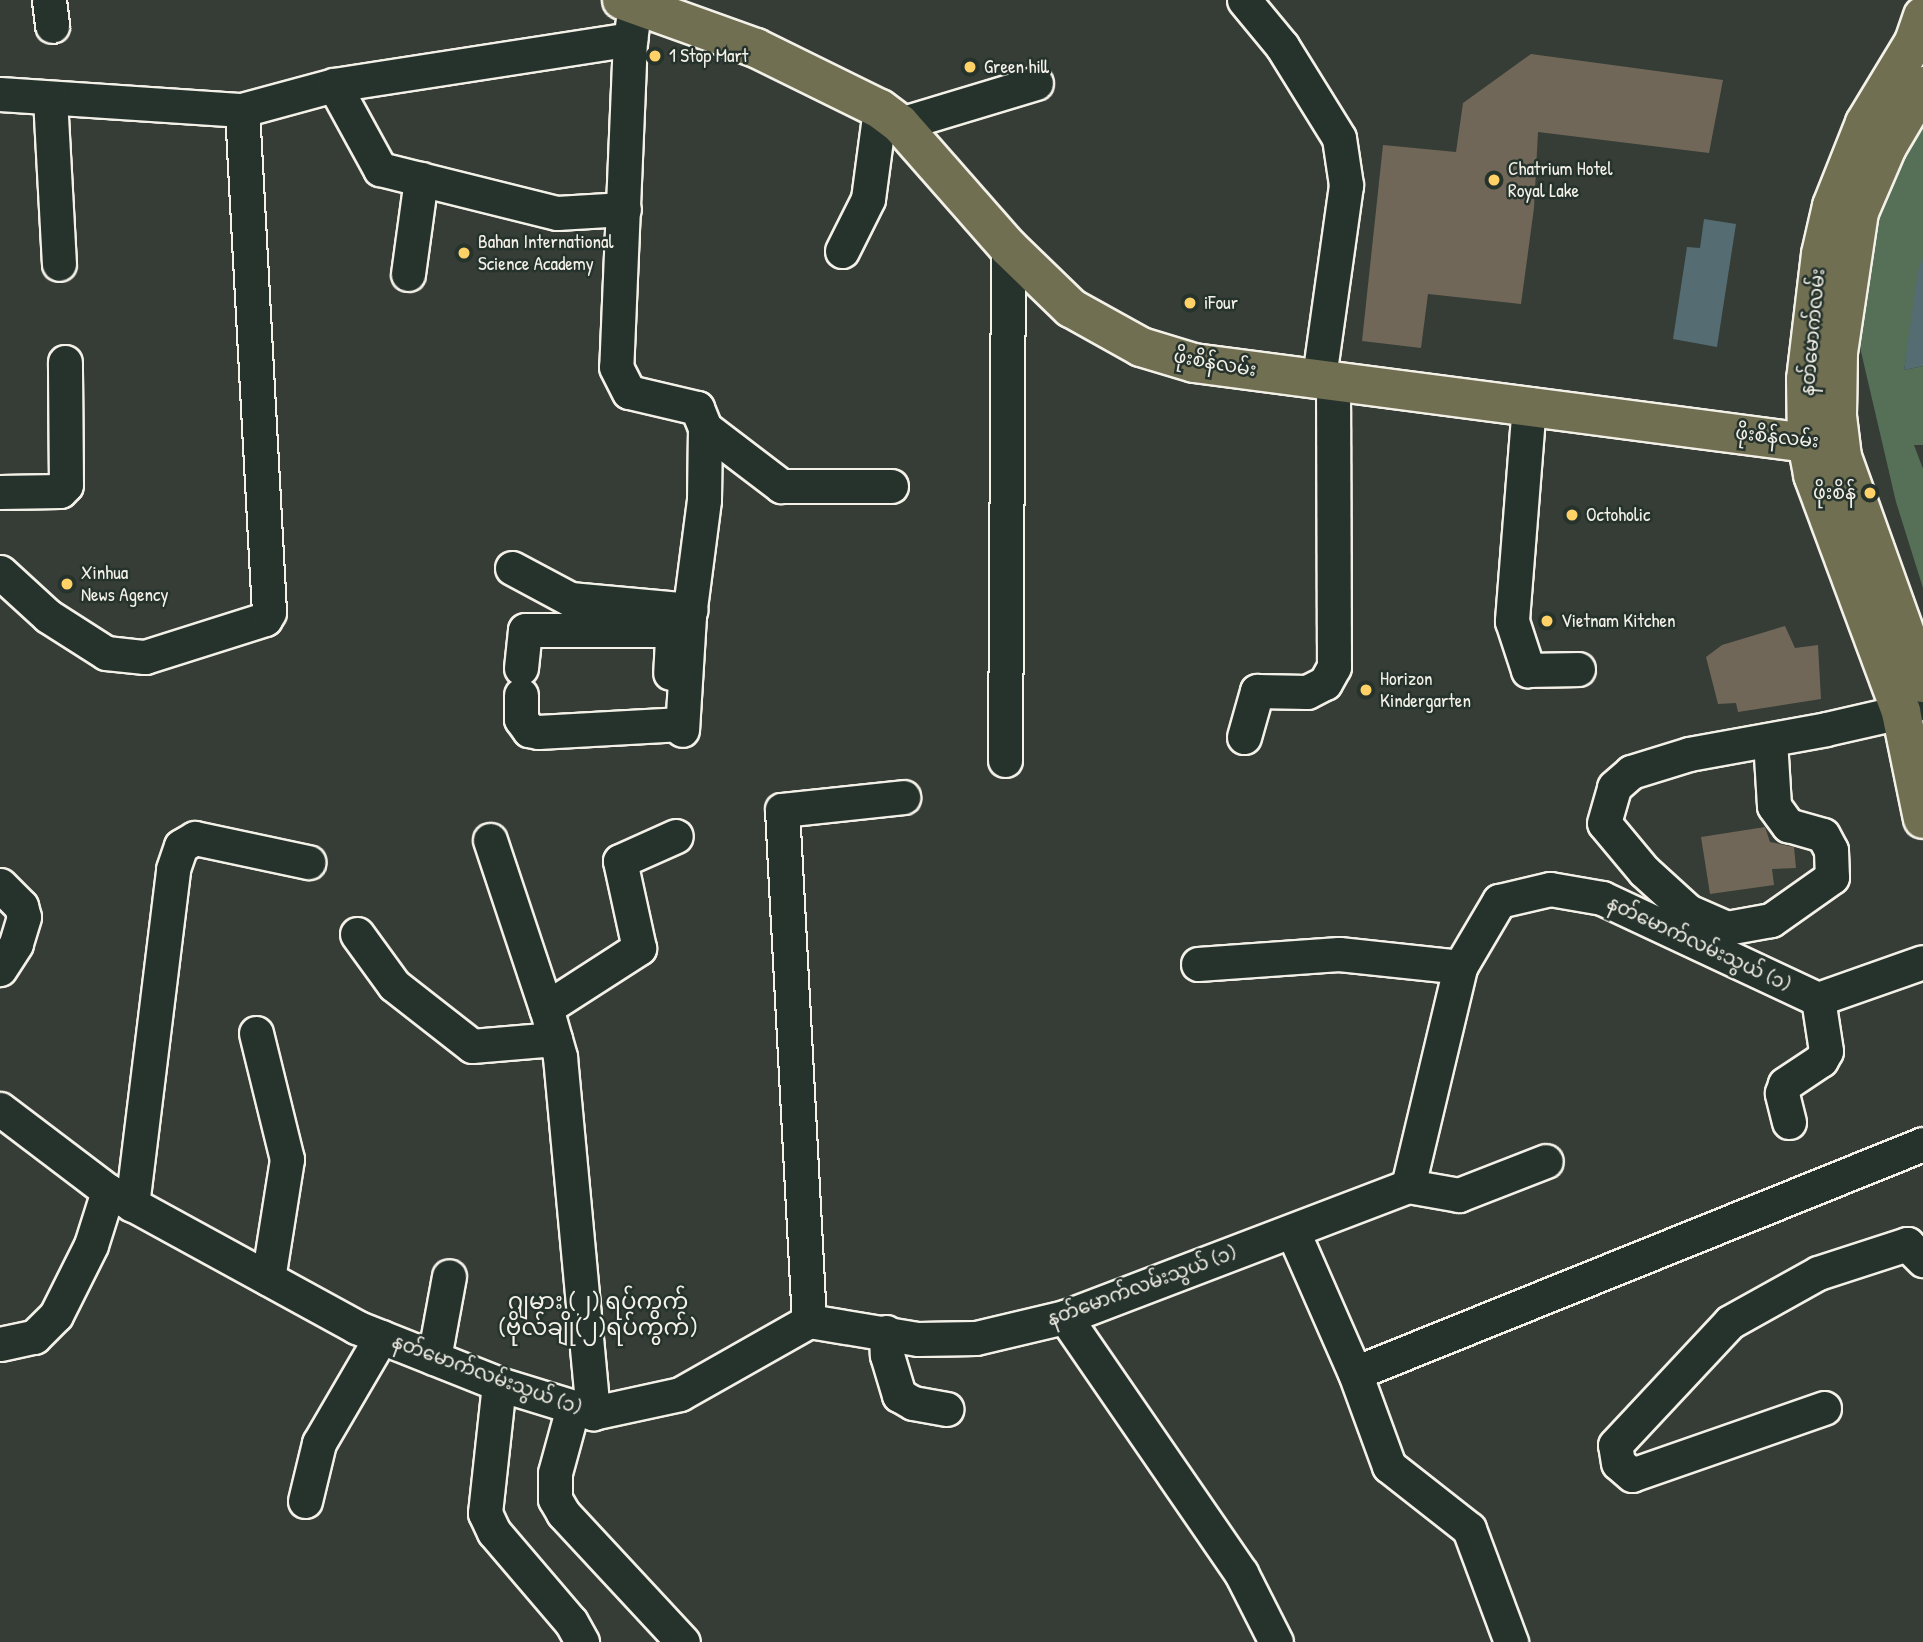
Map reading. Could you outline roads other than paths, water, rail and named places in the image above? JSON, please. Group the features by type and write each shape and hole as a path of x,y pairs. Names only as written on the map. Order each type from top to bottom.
{"main road":[{"name":"ဖိုးစိန်လမ်း","path":"629,15 756,48 890,116 1008,247 1071,308 1141,347 1194,363 1823,442"},
{"name":"နတ်မောက်လမ်း","path":"1835,256 1832,206 1865,123 1914,42 1923,16"},
{"name":"နတ်မောက်လမ်း","path":"1923,86 1870,180 1835,256 1806,379 1823,442 1842,562 1916,699 1923,819"}],"street":[{"path":"1244,0 1282,46 1339,138 1346,185 1326,379 1334,667 1325,683 1307,692 1257,691 1244,737"},
{"path":"0,94 242,110 334,85 629,15 624,209 616,367 629,392 697,408 705,428 704,500 676,726"},
{"path":"842,251 868,199 890,116 1036,83"},
{"path":"334,85 380,169 557,213 624,209"},
{"path":"50,98 59,264"},
{"path":"0,572 48,616 106,653 145,657 265,619 269,612 242,110"},
{"path":"408,274 421,179"},
{"path":"1005,760 1008,247"},
{"path":"0,492 60,491 66,485 65,362"},
{"path":"1529,404 1512,621 1528,670 1578,669"},
{"path":"705,428 781,486 891,486"},
{"path":"512,568 570,599 690,610"},
{"path":"525,630 664,630 672,639 676,726 538,732 529,730 521,719 525,630"},
{"path":"1770,740 1774,806 1788,825 1823,835 1831,850 1832,877 1770,920 1727,929 1688,911 1644,871 1604,823 1614,787 1631,772 1689,754 1770,740 1916,699"},
{"path":"809,1321 782,810 903,797"},
{"path":"546,1007 639,948 620,861 676,836"},
{"path":"0,1344 34,1337 56,1315 91,1245 120,1198 173,869 181,846 195,838 308,862"},
{"path":"490,840 560,1057 583,1410 555,1473 555,1499 563,1513 683,1642"},
{"path":"0,885 21,906 24,917 16,944 0,969"},
{"name":"နတ်မောက်လမ်းသွယ် (၁)","path":"0,1109 120,1198 268,1279 381,1337 499,1384 583,1410 680,1394 809,1321 918,1339 976,1338 1065,1317 1408,1186 1460,967 1499,901 1550,890 1602,898 1818,999"},
{"path":"357,934 394,985 472,1046 555,1040"},
{"path":"1198,964 1339,954 1460,967"},
{"path":"1790,1122 1782,1093 1785,1084 1821,1060 1826,1051 1818,999 1923,962"},
{"path":"256,1033 287,1159 268,1279"},
{"path":"1355,1373 1923,1144"},
{"path":"1408,1186 1459,1195 1546,1161"},
{"path":"1293,1232 1355,1373 1389,1466 1469,1529 1511,1642"},
{"path":"1824,1408 1632,1475 1618,1463 1615,1445 1730,1322 1818,1273 1907,1244 1923,1260"},
{"path":"434,1358 449,1276"},
{"path":"1065,1317 1241,1573 1276,1642"},
{"path":"886,1332 887,1355 899,1395 913,1403 946,1409"},
{"path":"305,1501 319,1443 381,1337"},
{"path":"499,1384 485,1513 494,1532 571,1622 582,1642"}],"water":[{"path":"1704,219 1736,224 1717,347 1673,339 1687,247 1700,248"},
{"path":"1923,257 1923,366 1904,370 1918,271"}],"place":[{"name":"1 Stop Mart","path":"655,56"},
{"name":"Green hill","path":"970,67"},
{"name":"Chatrium Hotel Royal Lake","path":"1494,180"},
{"name":"Bahan International Science Academy","path":"464,253"},
{"name":"iFour","path":"1190,303"},
{"name":"ဖိုးစိန်","path":"1870,493"},
{"name":"Octoholic","path":"1572,515"},
{"name":"Xinhua News Agency","path":"67,584"},
{"name":"Vietnam Kitchen","path":"1547,621"},
{"name":"Horizon Kindergarten","path":"1366,690"}],"district":[{"name":"ဂျမား (၂) ရပ်ကွက် (ဗိုလ်ချို(၂)ရပ်ကွက်)","path":"598,1314"}]}
